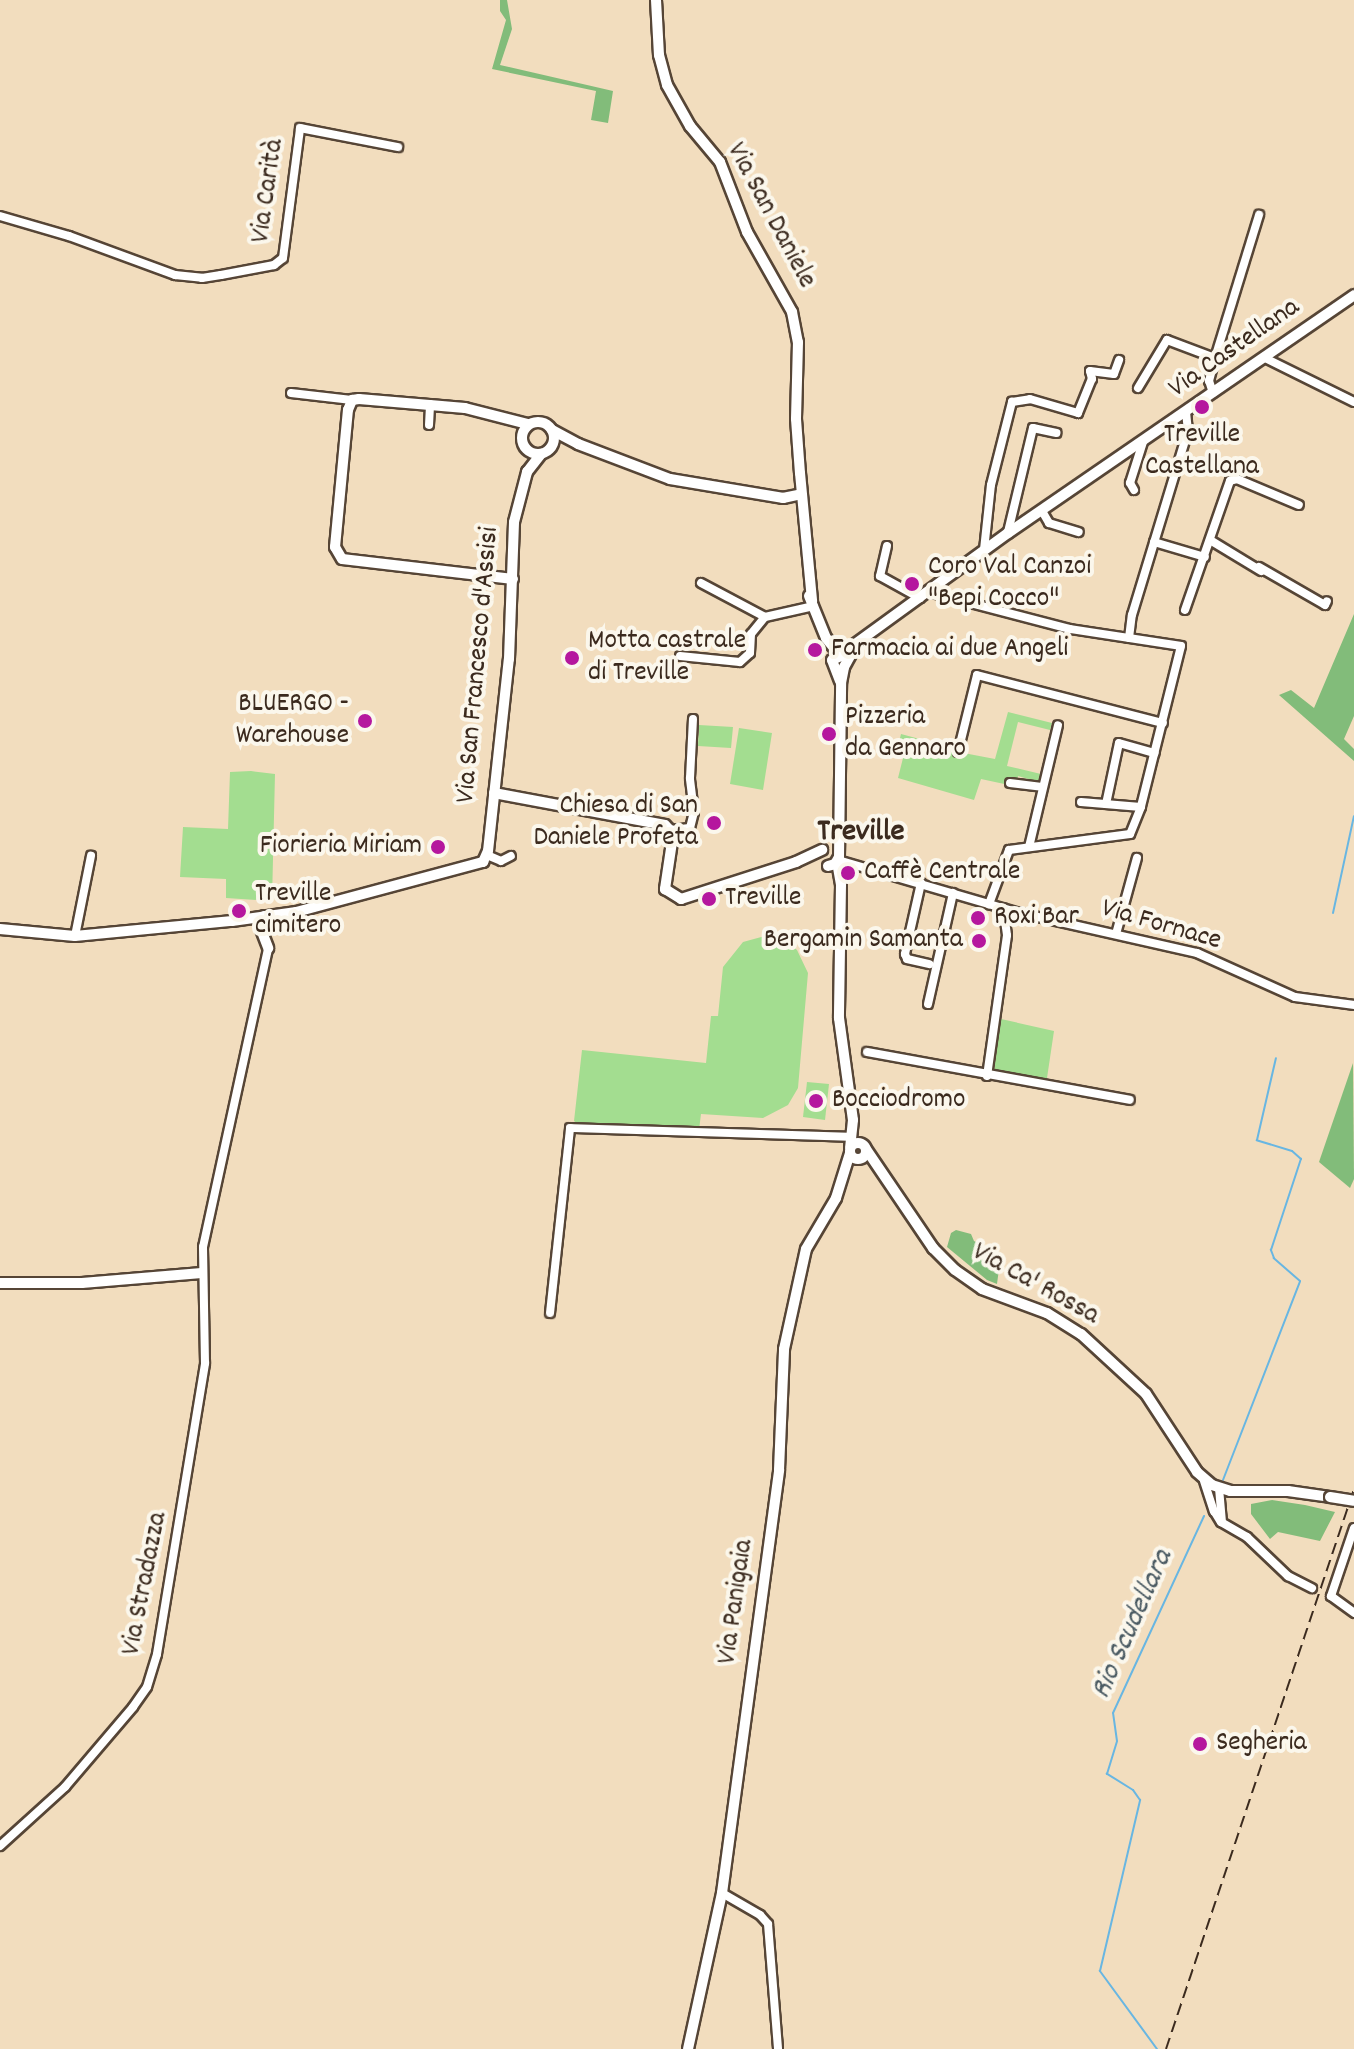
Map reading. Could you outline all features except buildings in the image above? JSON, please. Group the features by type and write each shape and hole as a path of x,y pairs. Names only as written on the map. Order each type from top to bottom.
{"street":[{"name":"Via San Daniele","path":"656,0 659,55 667,85 690,126 720,162 747,232 789,300 797,331 796,419 800,517 813,604 840,661"},
{"name":"Via Carità","path":"0,216 69,236 175,275 202,278 221,275 274,265 283,258 300,128 398,147"},
{"path":"1213,393 1209,381 1259,215"},
{"name":"Via Castellana","path":"840,661 984,550 1354,295"},
{"path":"1138,388 1167,340 1215,358"},
{"path":"1265,358 1354,402"},
{"path":"984,550 991,485 1012,402 1030,399 1078,413 1092,379 1090,371 1114,374 1119,360"},
{"path":"291,393 465,408 503,420 528,424 543,422 578,444 670,479 791,495"},
{"path":"352,400 348,410 335,547 338,555 348,562 513,579"},
{"path":"429,425 430,405"},
{"path":"1129,638 1189,427 1186,412"},
{"path":"503,420 523,442 541,454 565,442 578,444"},
{"path":"1172,421 1181,426 1185,438"},
{"path":"523,442 528,424"},
{"path":"1008,533 1033,428 1056,433"},
{"path":"552,430 552,446"},
{"name":"Via San Francesco d'Assisi","path":"485,858 494,793 513,579 514,522 527,472 523,442"},
{"path":"1134,490 1130,483 1143,442"},
{"name":"Via San Francesco d'Assisi","path":"527,472 541,454"},
{"path":"797,477 791,495 800,517"},
{"path":"1185,610 1230,481 1234,479 1292,499 1299,505"},
{"path":"1042,511 1049,523 1079,532"},
{"path":"1210,540 1325,605 1327,601"},
{"path":"1154,542 1205,557"},
{"path":"887,546 880,576 924,595 1070,629 1181,646 1141,807 1128,836 1009,850 989,904"},
{"path":"701,583 765,617"},
{"path":"680,656 740,662 750,653 751,634 765,617 813,604"},
{"path":"550,1313 570,1128 857,1150 839,1018 839,899 830,857 837,819 840,661"},
{"path":"958,752 977,675 1163,723"},
{"path":"494,793 662,824 670,830 690,828 694,812 690,778 693,719"},
{"path":"1029,847 1058,725"},
{"path":"1106,804 1119,743 1155,753"},
{"path":"1010,783 1042,787"},
{"path":"1081,802 1141,807"},
{"path":"670,830 665,889 681,899 796,862 830,857"},
{"path":"75,936 91,856"},
{"path":"0,929 75,936 232,921 267,923 485,858 501,861 511,856"},
{"name":"Via Fornace","path":"830,857 1016,912 1197,953 1284,994 1354,1005"},
{"path":"1116,934 1137,858"},
{"path":"921,883 905,954 907,959 929,964"},
{"path":"928,1004 953,893"},
{"path":"1003,908 1007,935"},
{"path":"987,1076 1007,935 1016,912"},
{"path":"267,923 268,948"},
{"name":"Via Stradazza","path":"0,1846 91,1759 147,1687 157,1654 205,1363 203,1247 268,948"},
{"path":"867,1052 1130,1100"},
{"name":"Via Ca' Rossa","path":"857,1150 878,1167 933,1248 963,1277 1068,1325 1146,1394 1203,1478 1214,1511 1228,1527 1247,1537 1288,1576 1312,1588"},
{"name":"Via Panigaia","path":"688,2049 722,1893 779,1470 784,1349 806,1249 836,1198 857,1150"},
{"path":"0,1283 67,1283 202,1273"},
{"name":"Via Ca' Rossa","path":"1203,1478 1219,1488 1236,1492 1280,1490 1354,1501"},
{"path":"1212,1500 1219,1488"},
{"path":"1219,1488 1223,1500 1221,1515 1228,1527"},
{"name":"Via Ca' Rossa","path":"1223,1500 1236,1492"},
{"path":"1354,1528 1331,1596 1354,1613"},
{"path":"722,1893 760,1915 768,1924 778,2049"}],"green space":[{"path":"500,0 507,0 512,29 500,65 613,91 608,123 591,120 596,91 492,69 506,20 500,11"},
{"path":"1354,614 1354,716 1344,739 1354,749 1354,761 1279,695 1291,690 1314,708"},
{"path":"1008,712 1052,723 1050,730 1018,722 1007,766 1041,774 1039,782 1018,776 1017,782 1009,785 981,779 974,800 898,778 903,758 896,755 901,734 927,741 932,747 995,759"},
{"path":"699,725 733,727 731,748 698,746"},
{"path":"739,728 772,733 763,790 730,784"},
{"path":"230,772 275,774 272,901 226,898 226,879 180,877 183,827 228,829"},
{"path":"765,936 787,942 797,950 808,973 798,1088 788,1105 763,1118 701,1114 699,1130 578,1124 574,1121 582,1050 706,1063 711,1016 718,1016 723,967 743,942"},
{"path":"1001,1019 1054,1031 1047,1078 1042,1081 994,1070"},
{"path":"1353,1063 1354,1179 1350,1188 1319,1162"},
{"name":"Bocciodromo","path":"807,1082 829,1084 825,1120 803,1117"},
{"path":"956,1230 971,1234 974,1241 1001,1254 997,1284 987,1280 947,1247 951,1233"},
{"path":"1272,1500 1335,1512 1320,1541 1278,1532 1270,1539 1251,1514 1251,1504"}],"waterway":[{"name":"Rio Scudellara","path":"1333,913 1354,816"},
{"name":"Rio Scudellara","path":"1223,1480 1300,1281 1274,1258 1271,1250 1301,1159 1292,1151 1257,1140 1276,1058"},
{"name":"Rio Scudellara","path":"1157,2049 1100,1971 1140,1800 1133,1790 1107,1774 1117,1741 1113,1713 1204,1516"}],"railway":[{"path":"1166,2049 1354,1489"}],"place":[{"name":"Treville Castellana","path":"1202,407"},
{"name":"Coro Val Canzoi \"Bepi Cocco\"","path":"912,584"},
{"name":"Farmacia ai due Angeli","path":"815,650"},
{"name":"Motta castrale di Treville","path":"572,658"},
{"name":"BLUERGO - Warehouse","path":"365,721"},
{"name":"Pizzeria da Gennaro","path":"829,734"},
{"name":"Chiesa di San Daniele Profeta","path":"714,823"},
{"name":"Fiorieria Miriam","path":"438,847"},
{"name":"Caffè Centrale","path":"848,873"},
{"name":"Treville","path":"709,899"},
{"name":"Treville cimitero","path":"239,911"},
{"name":"Roxi Bar","path":"978,918"},
{"name":"Bergamin Samanta","path":"979,941"},
{"name":"Bocciodromo","path":"816,1101"},
{"name":"Segheria","path":"1200,1744"}],"district":[{"name":"Treville","path":"861,833"}]}
